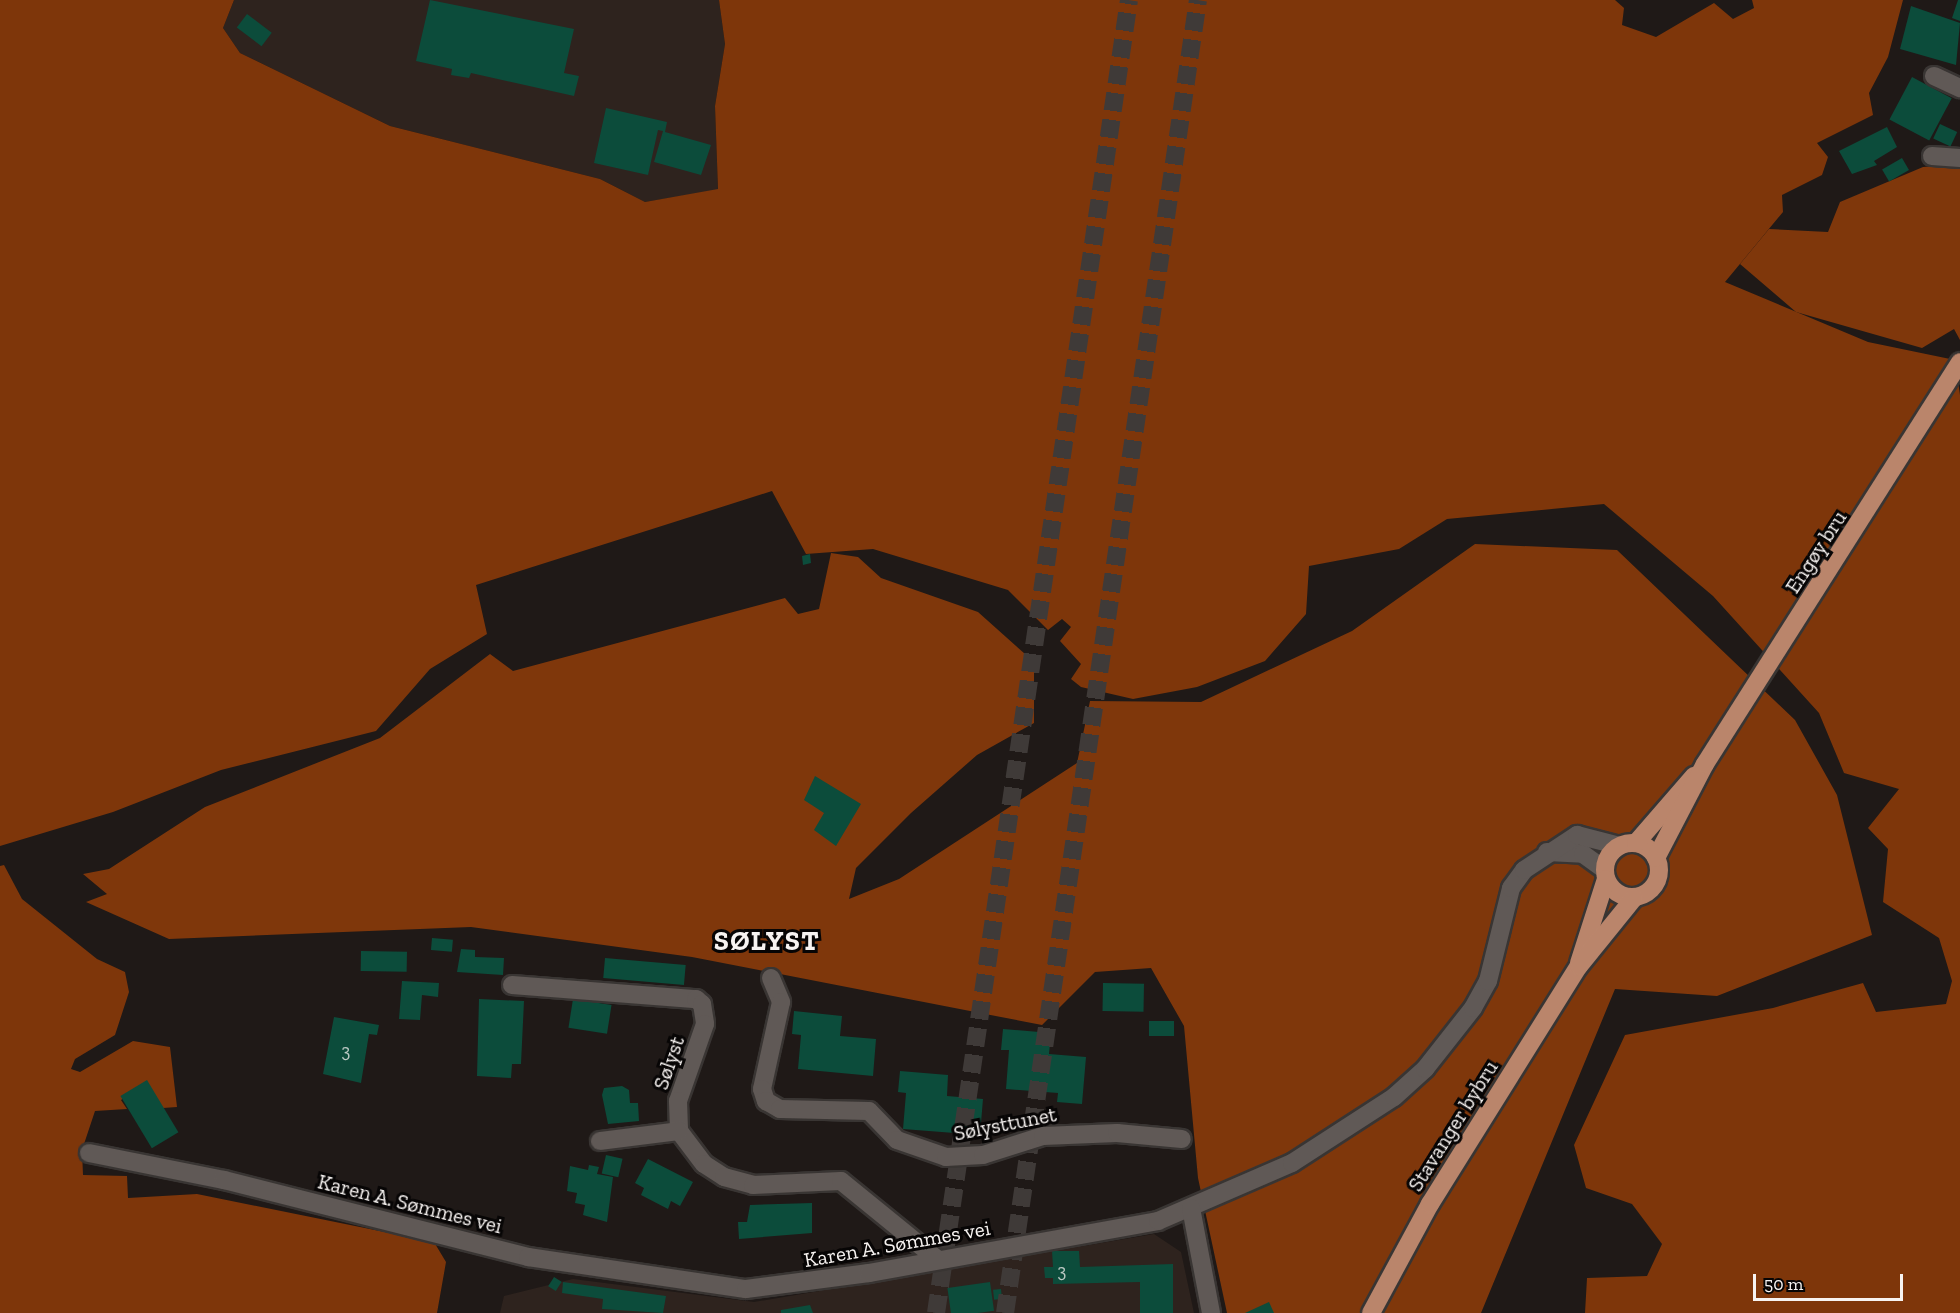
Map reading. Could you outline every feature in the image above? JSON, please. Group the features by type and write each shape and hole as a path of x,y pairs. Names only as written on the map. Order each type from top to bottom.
{"main road":[{"name":"Engøy bru","path":"1656,858 1705,764 1960,362"},
{"name":"Engøy bru","path":"1628,845 1652,824 1705,764"},
{"path":"1628,845 1656,858 1655,884 1634,898 1579,966 1605,874 1628,845"},
{"path":"1605,874 1617,893 1634,898"},
{"name":"Stavanger bybru","path":"1371,1313 1430,1204 1579,966"}],"street":[{"path":"1934,76 1960,88"},
{"path":"1932,156 1960,158"},
{"name":"Karen A. Sømmes vei","path":"89,1153 224,1180 528,1257 706,1285 746,1289 815,1282 1158,1221 1191,1208 1340,1136 1425,1070 1457,1033 1488,981 1511,888 1547,852 1577,835 1628,845"},
{"path":"1547,852 1583,854 1605,874"},
{"name":"Sølysttunet","path":"771,978 782,1002 762,1089 766,1101 780,1109 869,1112 897,1140 946,1158 983,1155 1043,1136 1117,1133 1182,1139"},
{"name":"Sølyst","path":"512,985 680,994 702,1004 703,1032 678,1101 679,1131"},
{"path":"600,1142 679,1131 704,1164 724,1177 753,1185 847,1184 937,1259"},
{"path":"1191,1208 1211,1313"}],"shaded area":[{"path":"0,0 234,0 223,28 240,53 390,126 600,179 645,202 718,189 715,106 725,44 719,0 1615,0 1624,8 1622,25 1656,37 1714,3 1733,19 1754,8 1752,0 1903,0 1888,57 1869,93 1873,115 1817,143 1828,157 1822,175 1782,195 1783,212 1725,282 1868,342 1955,360 1960,395 1960,1313 1585,1313 1587,1278 1647,1276 1662,1244 1632,1204 1586,1188 1574,1145 1625,1035 1773,1008 1863,983 1876,1012 1946,1004 1952,981 1939,938 1883,902 1888,849 1868,828 1899,789 1844,773 1819,713 1713,596 1604,504 1447,519 1399,549 1309,566 1306,614 1265,661 1197,687 1133,699 1081,687 1071,679 1081,664 1060,641 1071,627 1062,619 1048,630 1008,590 873,549 806,554 772,491 476,585 487,634 430,669 376,731 221,770 113,812 0,846"},
{"path":"234,0 719,0 725,44 715,106 718,190 645,202 600,179 390,126 240,53 223,28"},
{"path":"1960,164 1960,340 1954,329 1922,348 1796,312 1740,264 1769,229 1828,232 1840,202 1923,167"},
{"path":"1475,544 1617,550 1795,720 1837,795 1872,935 1717,996 1615,989 1481,1313 1227,1313 1198,1178 1184,1026 1151,968 1095,972 1042,1025 692,957 471,927 169,939 86,902 107,894 83,874 109,869 205,807 380,738 490,654 513,671 785,598 798,614 819,609 831,553 858,557 881,578 978,612 1034,662 1034,723 977,755 911,813 856,868 849,899 899,879 1077,763 1090,701 1201,702 1352,631"},
{"path":"4,865 22,899 97,959 125,972 129,992 115,1035 75,1059 71,1069 80,1072 133,1041 170,1047 177,1107 163,1108 147,1083 121,1100 127,1109 95,1111 82,1150 83,1175 127,1176 128,1198 197,1194 434,1242 446,1262 437,1313 0,1313 0,866"},
{"path":"1154,1234 1181,1252 1194,1313 500,1313 504,1296 573,1279 754,1302"}],"building":[{"path":"430,0 574,29 564,73 579,76 574,96 471,73 469,78 451,75 452,69 416,61"},
{"path":"1958,0 1960,0 1960,21 1952,18"},
{"path":"1911,6 1960,23 1956,65 1900,49"},
{"path":"247,14 272,33 262,46 237,28"},
{"path":"1912,77 1952,98 1929,141 1889,119"},
{"path":"606,108 667,122 665,132 711,145 701,175 654,162 663,131 658,130 648,175 594,163"},
{"path":"1940,124 1957,132 1950,147 1933,139"},
{"path":"1887,127 1897,147 1874,161 1877,165 1852,174 1839,151"},
{"path":"1902,158 1909,170 1889,182 1882,170"},
{"path":"810,554 811,563 803,565 802,556"},
{"path":"815,776 861,804 836,846 814,830 824,813 804,800"},
{"path":"432,938 453,940 452,952 431,950"},
{"path":"461,949 475,950 475,957 504,958 503,975 457,972"},
{"path":"361,951 407,952 407,972 361,971"},
{"path":"605,958 686,965 684,985 603,978"},
{"path":"402,981 439,983 438,997 422,995 420,1020 399,1019"},
{"path":"1103,983 1144,984 1144,1012 1103,1011"},
{"path":"479,999 524,1001 521,1064 512,1064 511,1078 477,1076"},
{"path":"573,999 612,1005 607,1034 568,1028"},
{"path":"794,1011 842,1016 840,1036 876,1039 873,1076 798,1069 801,1035 792,1034"},
{"path":"334,1017 379,1025 377,1035 369,1034 361,1083 323,1074"},
{"path":"1149,1021 1174,1021 1174,1036 1149,1036"},
{"path":"1003,1029 1051,1033 1049,1054 1086,1057 1082,1104 1057,1102 1058,1093 1006,1089 1009,1050 1001,1050"},
{"path":"900,1071 948,1075 947,1096 983,1099 980,1135 903,1129 906,1093 898,1092"},
{"path":"147,1080 178,1132 152,1148 120,1096"},
{"path":"622,1086 629,1090 630,1103 638,1103 639,1121 608,1124 602,1095 604,1088"},
{"path":"606,1155 623,1159 618,1177 602,1174"},
{"path":"648,1159 693,1182 680,1206 671,1201 668,1209 641,1195 644,1188 635,1183"},
{"path":"589,1165 599,1167 597,1174 613,1177 607,1222 583,1215 585,1205 575,1203 577,1193 567,1191 570,1166 588,1170"},
{"path":"812,1203 812,1233 739,1239 738,1222 747,1222 750,1205"},
{"path":"1052,1251 1079,1251 1080,1267 1173,1264 1173,1313 1140,1313 1140,1282 1053,1284 1053,1278 1045,1278 1044,1267 1053,1267"},
{"path":"554,1277 562,1282 556,1291 548,1286"},
{"path":"563,1282 666,1296 663,1313 602,1309 603,1299 562,1293"},
{"path":"990,1282 994,1311 951,1313 947,1288"},
{"path":"1001,1289 1002,1299 994,1300 993,1290"},
{"path":"1269,1302 1274,1313 1245,1313"},
{"path":"810,1305 813,1313 781,1313 781,1310"}],"tunnel":[{"path":"936,1313 1129,0"},
{"path":"1005,1313 1198,0"}],"district":[{"name":"SØLYST","path":"767,942"}]}
